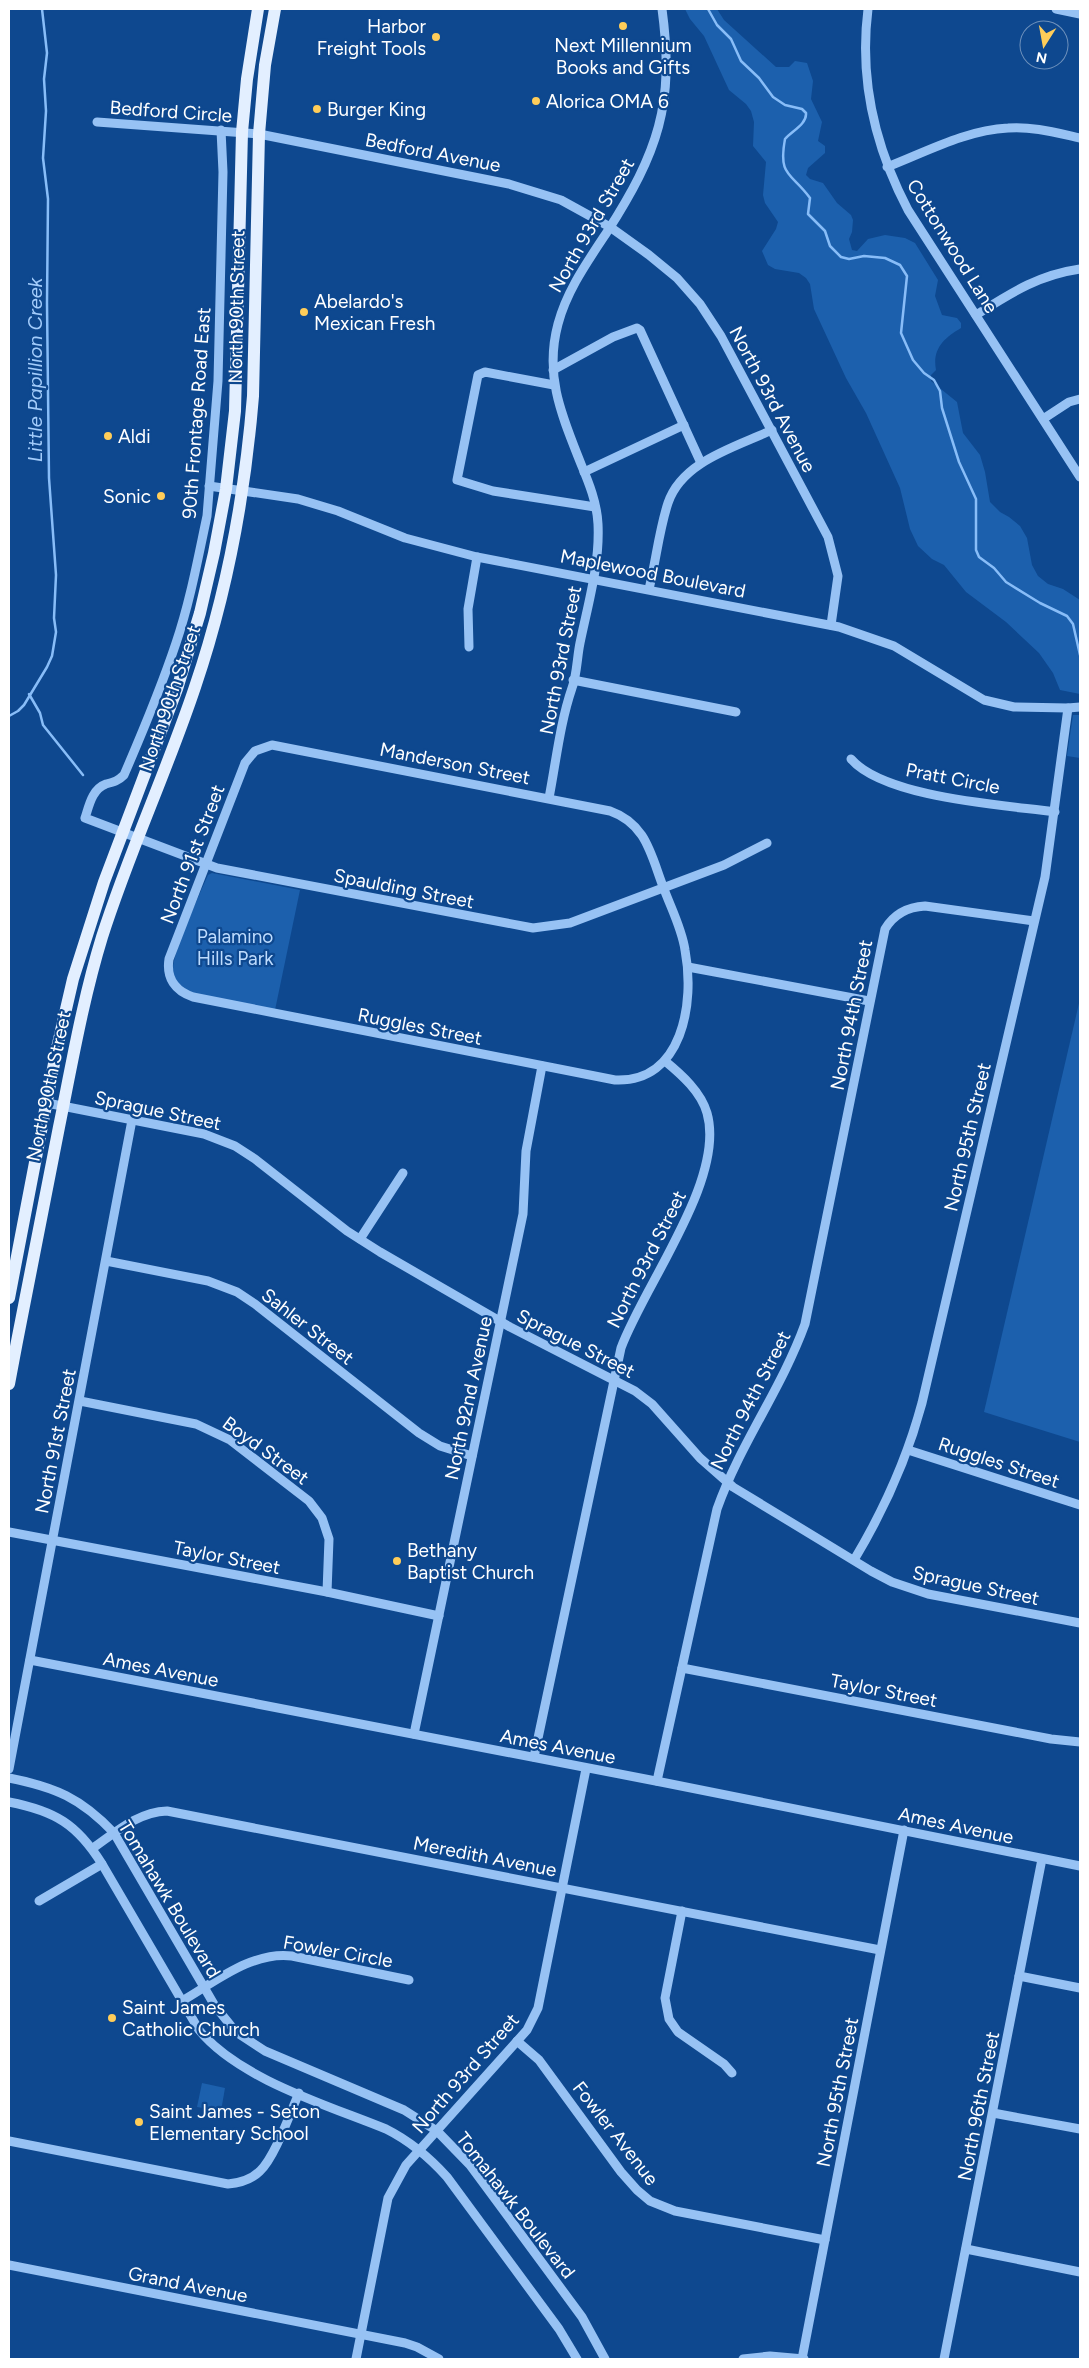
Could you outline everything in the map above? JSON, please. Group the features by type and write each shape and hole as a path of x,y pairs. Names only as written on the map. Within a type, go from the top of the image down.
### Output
{"main road":[{"name":"North 90th Street","path":"9,1298 66,1007 78,962 100,891 168,715 193,641 208,580 226,488 237,373 242,132 258,9"},
{"name":"North 90th Street","path":"9,1384 63,1107 92,971 114,901 185,716 222,596 242,491 253,396 259,134 264,76 275,9"}],"street":[{"name":"North 93rd Street","path":"549,798 593,578 598,537 595,507 584,472 561,413 554,385 553,370 557,327 565,302 642,172 659,123 664,97 667,62 666,32 662,9"},
{"name":"Cottonwood Lane","path":"868,9 865,50 869,99 887,167 908,210 1080,477"},
{"path":"1056,9 1080,14"},
{"name":"Bedford Circle","path":"96,122 242,132"},
{"path":"887,167 970,135 989,130 1027,128 1080,138"},
{"name":"90th Frontage Road East","path":"138,840 85,818 96,792 107,784 119,780 124,775 163,680 177,641 207,516 218,381 223,172 221,130"},
{"name":"Bedford Avenue","path":"242,132 529,189 567,202 610,227"},
{"name":"North 93rd Avenue","path":"610,227 662,265 700,304 721,336 822,525 833,551 838,584 831,625"},
{"path":"976,315 1031,282 1080,269"},
{"path":"553,370 614,337 637,328 648,346 701,463"},
{"path":"554,385 485,372 478,375 457,480 493,490 595,507"},
{"path":"1043,419 1080,398"},
{"path":"584,472 684,425"},
{"path":"649,589 670,498 683,477 701,463 772,430"},
{"name":"Maplewood Boulevard","path":"209,486 276,494 312,503 405,538 477,557 831,625 864,634 894,646 984,700 1014,707 1080,707"},
{"path":"469,647 468,609 477,557"},
{"path":"573,680 736,712"},
{"name":"North 95th Street","path":"854,1560 886,1502 908,1450 922,1403 1045,877 1068,708"},
{"name":"Manderson Street","path":"263,747 279,746 610,810 621,814 637,827 644,838 663,888"},
{"name":"North 91st Street","path":"171,981 168,966 169,958 205,864 245,763 255,751 263,747"},
{"name":"Pratt Circle","path":"851,759 860,769 870,775 909,788 954,798 1055,812"},
{"name":"Spaulding Street","path":"138,840 205,864 533,928 551,928 570,923 724,865 767,843"},
{"path":"663,888 683,940 688,967 688,991 681,1029 672,1051 665,1061"},
{"name":"North 94th Street","path":"657,1781 707,1546 727,1482 780,1384 805,1324 882,936 895,916 908,908 925,906 1034,921"},
{"path":"688,967 869,1001"},
{"name":"Ruggles Street","path":"171,981 181,992 193,997 542,1066 625,1080 647,1075 665,1061"},
{"name":"North 93rd Street","path":"534,1758 613,1380 629,1327 698,1192 708,1149 710,1124 705,1107 692,1086 665,1061"},
{"name":"North 92nd Avenue","path":"414,1734 523,1214 526,1151 542,1066"},
{"name":"Sprague Street","path":"47,1103 204,1134 235,1146 255,1159 360,1239 501,1322 635,1392 652,1404 700,1458 727,1482 892,1582 928,1594 1080,1622"},
{"name":"North 91st Street","path":"9,1769 132,1120"},
{"path":"360,1239 403,1173"},
{"name":"Sahler Street","path":"106,1261 208,1281 237,1292 255,1304 419,1433 440,1446 472,1456"},
{"name":"Boyd Street","path":"80,1401 196,1424 230,1440 308,1502 322,1518 329,1538 327,1592"},
{"name":"Ruggles Street","path":"908,1450 1080,1506"},
{"name":"Taylor Street","path":"9,1532 327,1592 439,1616"},
{"name":"Ames Avenue","path":"30,1660 586,1769 657,1781 1080,1866"},
{"name":"Taylor Street","path":"682,1668 1051,1739 1080,1742"},
{"name":"North 93rd Street","path":"356,2359 388,2198 401,2171 517,2041 526,2030 538,2008 586,1769"},
{"name":"Tomahawk Boulevard","path":"9,1778 50,1787 65,1793 90,1810 114,1833 204,1988 229,2024 255,2046 404,2110 437,2131 470,2165 576,2308 594,2336 605,2359"},
{"name":"Tomahawk Boulevard","path":"9,1802 35,1807 61,1818 93,1848 199,2030 227,2058 254,2073 386,2129 420,2150 448,2177 559,2329 577,2359"},
{"name":"Meredith Avenue","path":"93,1848 145,1814 167,1810 880,1950"},
{"name":"North 95th Street","path":"803,2359 904,1830"},
{"name":"North 96th Street","path":"944,2359 1042,1859"},
{"path":"39,1901 102,1864"},
{"path":"682,1911 665,1998 668,2019 678,2032 724,2064 732,2073"},
{"name":"Fowler Circle","path":"182,2001 251,1962 277,1955 292,1956 409,1980"},
{"path":"1019,1976 1080,1988"},
{"name":"Fowler Avenue","path":"517,2041 538,2060 622,2172 637,2190 650,2201 675,2211 825,2240"},
{"path":"9,2141 228,2184 236,2183 253,2177 266,2164 299,2093"},
{"path":"993,2113 1080,2129"},
{"path":"966,2250 1080,2272"},
{"name":"Grand Avenue","path":"9,2265 360,2335"},
{"path":"360,2335 417,2347 439,2359"},
{"path":"743,2359 770,2356 803,2359"}],"green space":[{"path":"685,9 717,9 724,20 776,67 789,67 795,61 807,63 813,81 811,99 822,122 818,141 825,146 825,153 808,168 806,175 810,179 823,183 837,203 851,215 853,220 852,232 849,239 852,250 857,251 868,239 885,235 905,238 915,243 938,280 935,296 942,315 957,318 961,323 961,328 949,336 938,350 935,363 936,370 931,375 931,381 957,402 963,433 980,455 990,502 1000,512 1020,526 1027,538 1032,565 1038,576 1048,584 1063,589 1080,600 1080,694 1060,690 1053,673 1039,653 1006,622 966,592 944,565 932,559 918,546 910,529 900,488 866,413 846,378 814,309 810,284 799,273 775,269 768,265 762,251 776,229 778,222 765,203 763,195 766,162 753,146 754,122 751,111 746,104 729,90 704,36 690,19"},
{"path":"1073,715 1080,715 1080,758 1067,756"},
{"name":"Palamino Hills Park","path":"212,873 300,890 275,1010 187,992 176,980 173,970 177,951 208,875"},
{"path":"1080,999 1080,1442 984,1412"},
{"path":"202,2083 225,2088 221,2111 197,2107"}],"waterway":[{"name":"Little Papillion Creek","path":"9,716 24,705 47,667 52,656 56,632 54,618 56,575 49,478 48,199 43,158 46,111 44,79 47,53 42,9"},
{"path":"708,9 717,25 731,39 741,61 759,78 773,97 785,105 802,109 806,113 802,124 785,139 783,161 788,173 810,198 808,214 825,231 830,246 841,257 849,259 864,256 885,258 900,265 907,276 901,333 913,360 924,373 934,380 940,391 942,408 959,462 976,499 976,550 979,557 994,568 1006,582 1040,603 1067,616 1073,624 1080,655"},
{"path":"29,694 40,713 43,725 83,775"}],"place":[{"name":"Next Millennium Books and Gifts","path":"623,26"},
{"name":"Harbor Freight Tools","path":"436,37"},
{"name":"Alorica OMA 6","path":"536,101"},
{"name":"Burger King","path":"317,109"},
{"name":"Abelardo's Mexican Fresh","path":"304,312"},
{"name":"Aldi","path":"108,436"},
{"name":"Sonic","path":"161,496"},
{"name":"Bethany Baptist Church","path":"397,1561"},
{"name":"Saint James Catholic Church","path":"112,2018"},
{"name":"Saint James - Seton Elementary School","path":"139,2122"}]}
